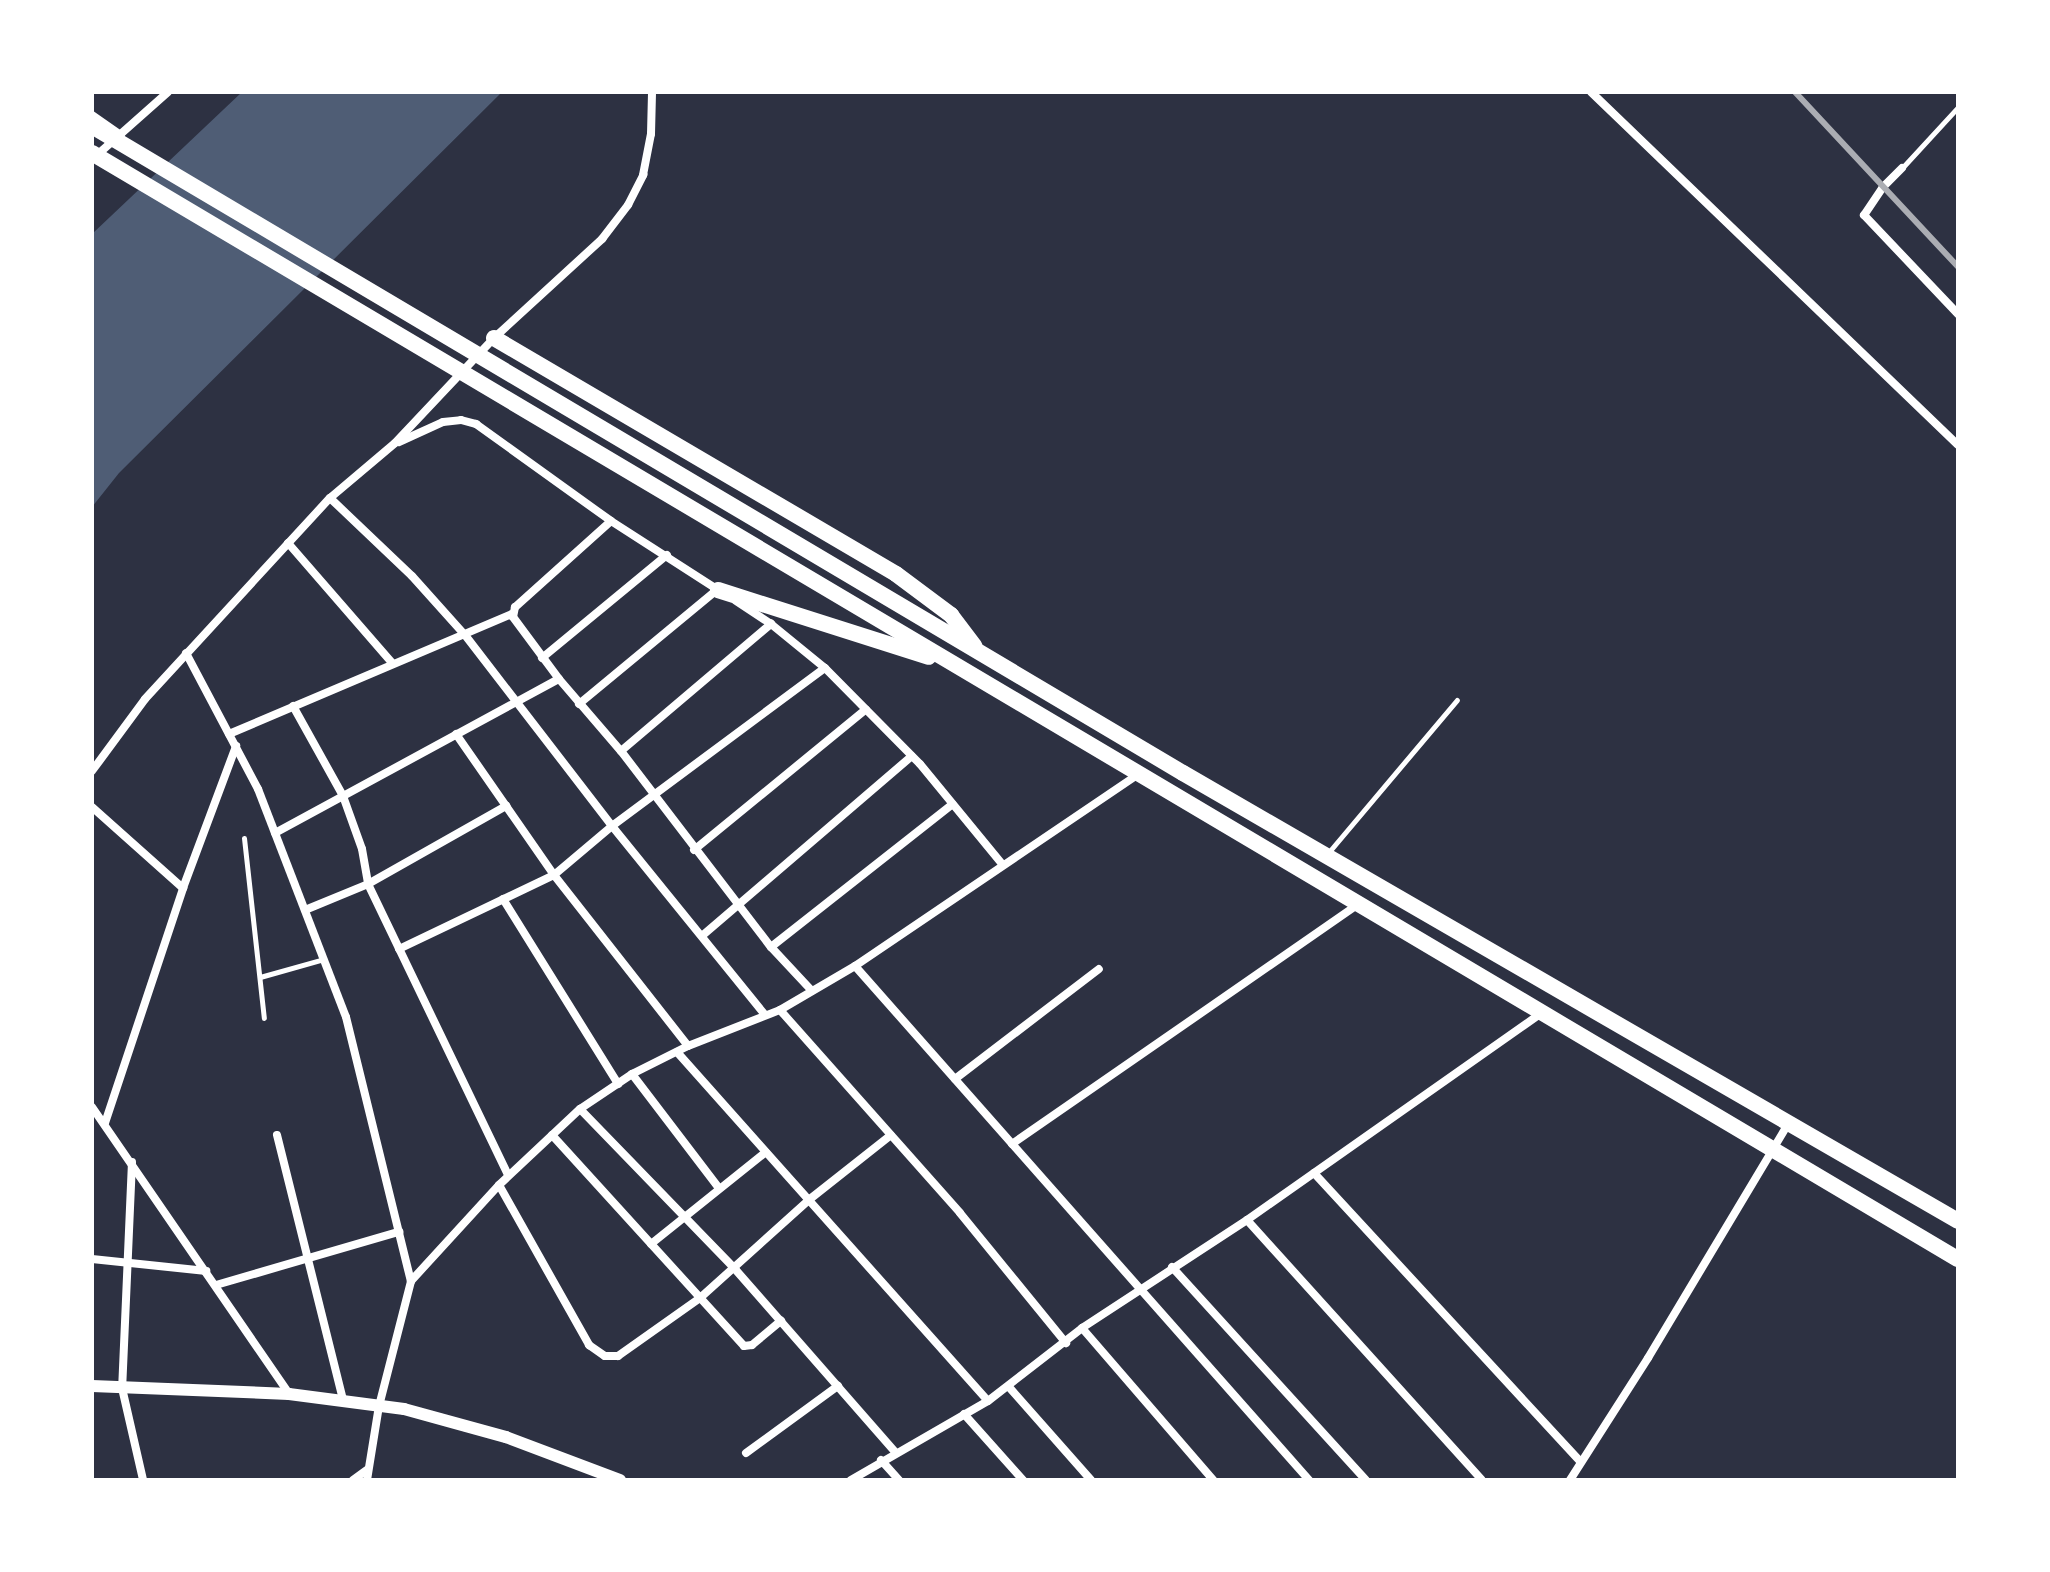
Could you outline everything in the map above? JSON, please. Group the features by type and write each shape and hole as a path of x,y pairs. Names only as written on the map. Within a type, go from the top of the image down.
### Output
{"highway":[{"path":"92,126 1326,855 1958,1221"},
{"path":"92,153 1958,1259"},
{"path":"494,338 896,574 951,615 977,650"},
{"path":"718,590 958,667"}],"street":[{"path":"92,160 168,92"},
{"path":"92,771 145,699 330,498 395,443 494,338 602,239 628,205 643,175 651,134 652,92"},
{"path":"1591,92 1958,445"},
{"path":"92,115 122,135"},
{"path":"1902,168 1883,187 1864,215 1958,314"},
{"path":"395,443 443,422 461,420 476,424 611,521 771,624 825,668 912,756 1002,864"},
{"path":"330,498 412,576 465,635 612,826 765,1015"},
{"path":"229,734 512,614 515,607 611,521"},
{"path":"288,543 393,664"},
{"path":"542,658 667,555"},
{"path":"579,704 718,590"},
{"path":"512,614 542,658 621,751 652,796 771,947 812,991"},
{"path":"621,751 771,624"},
{"path":"186,653 236,746 275,833 346,1017 411,1281 379,1406 367,1475 353,1480"},
{"path":"399,949 554,875 612,826 825,668"},
{"path":"275,833 559,679"},
{"path":"293,706 343,796 362,849 368,884 508,1175"},
{"path":"694,850 866,709"},
{"path":"456,734 554,875 688,1046"},
{"path":"105,1123 183,888 236,746"},
{"path":"703,935 912,756"},
{"path":"411,1281 508,1175 580,1109 632,1074 688,1046 780,1010 855,966 1140,773"},
{"path":"771,947 953,804"},
{"path":"305,910 368,884 506,806"},
{"path":"92,807 183,888"},
{"path":"503,899 618,1084"},
{"path":"1012,1144 1358,904"},
{"path":"855,966 1309,1480"},
{"path":"955,1079 1099,969"},
{"path":"780,1010 891,1135 1066,1343"},
{"path":"851,1480 1009,1387 1082,1328 1247,1220 1541,1013"},
{"path":"677,1052 988,1401"},
{"path":"632,1074 719,1188"},
{"path":"92,1107 289,1394"},
{"path":"580,1109 735,1269 895,1452"},
{"path":"1570,1480 1789,1121"},
{"path":"277,1135 343,1400"},
{"path":"552,1135 746,1347 781,1321"},
{"path":"499,1185 594,1351 618,1356 700,1298 810,1199 891,1135"},
{"path":"651,1244 766,1152"},
{"path":"132,1162 122,1388 143,1480"},
{"path":"1314,1173 1581,1462"},
{"path":"1247,1220 1482,1480"},
{"path":"216,1285 399,1232"},
{"path":"92,1259 206,1271"},
{"path":"1172,1267 1366,1480"},
{"path":"1082,1328 1213,1480"},
{"path":"92,1386 289,1394 379,1406 506,1437 620,1480"},
{"path":"746,1453 838,1386"},
{"path":"1009,1387 1091,1480"},
{"path":"964,1414 1023,1480"},
{"path":"881,1460 899,1480"}],"lane":[{"path":"1902,168 1958,107"},
{"path":"1326,855 1457,700"},
{"path":"244,838 264,1018"},
{"path":"260,977 325,959"}],"water":[{"path":"242,92 502,92 119,473 92,507 92,234"}],"railway":[{"path":"1795,92 1958,267"}]}
